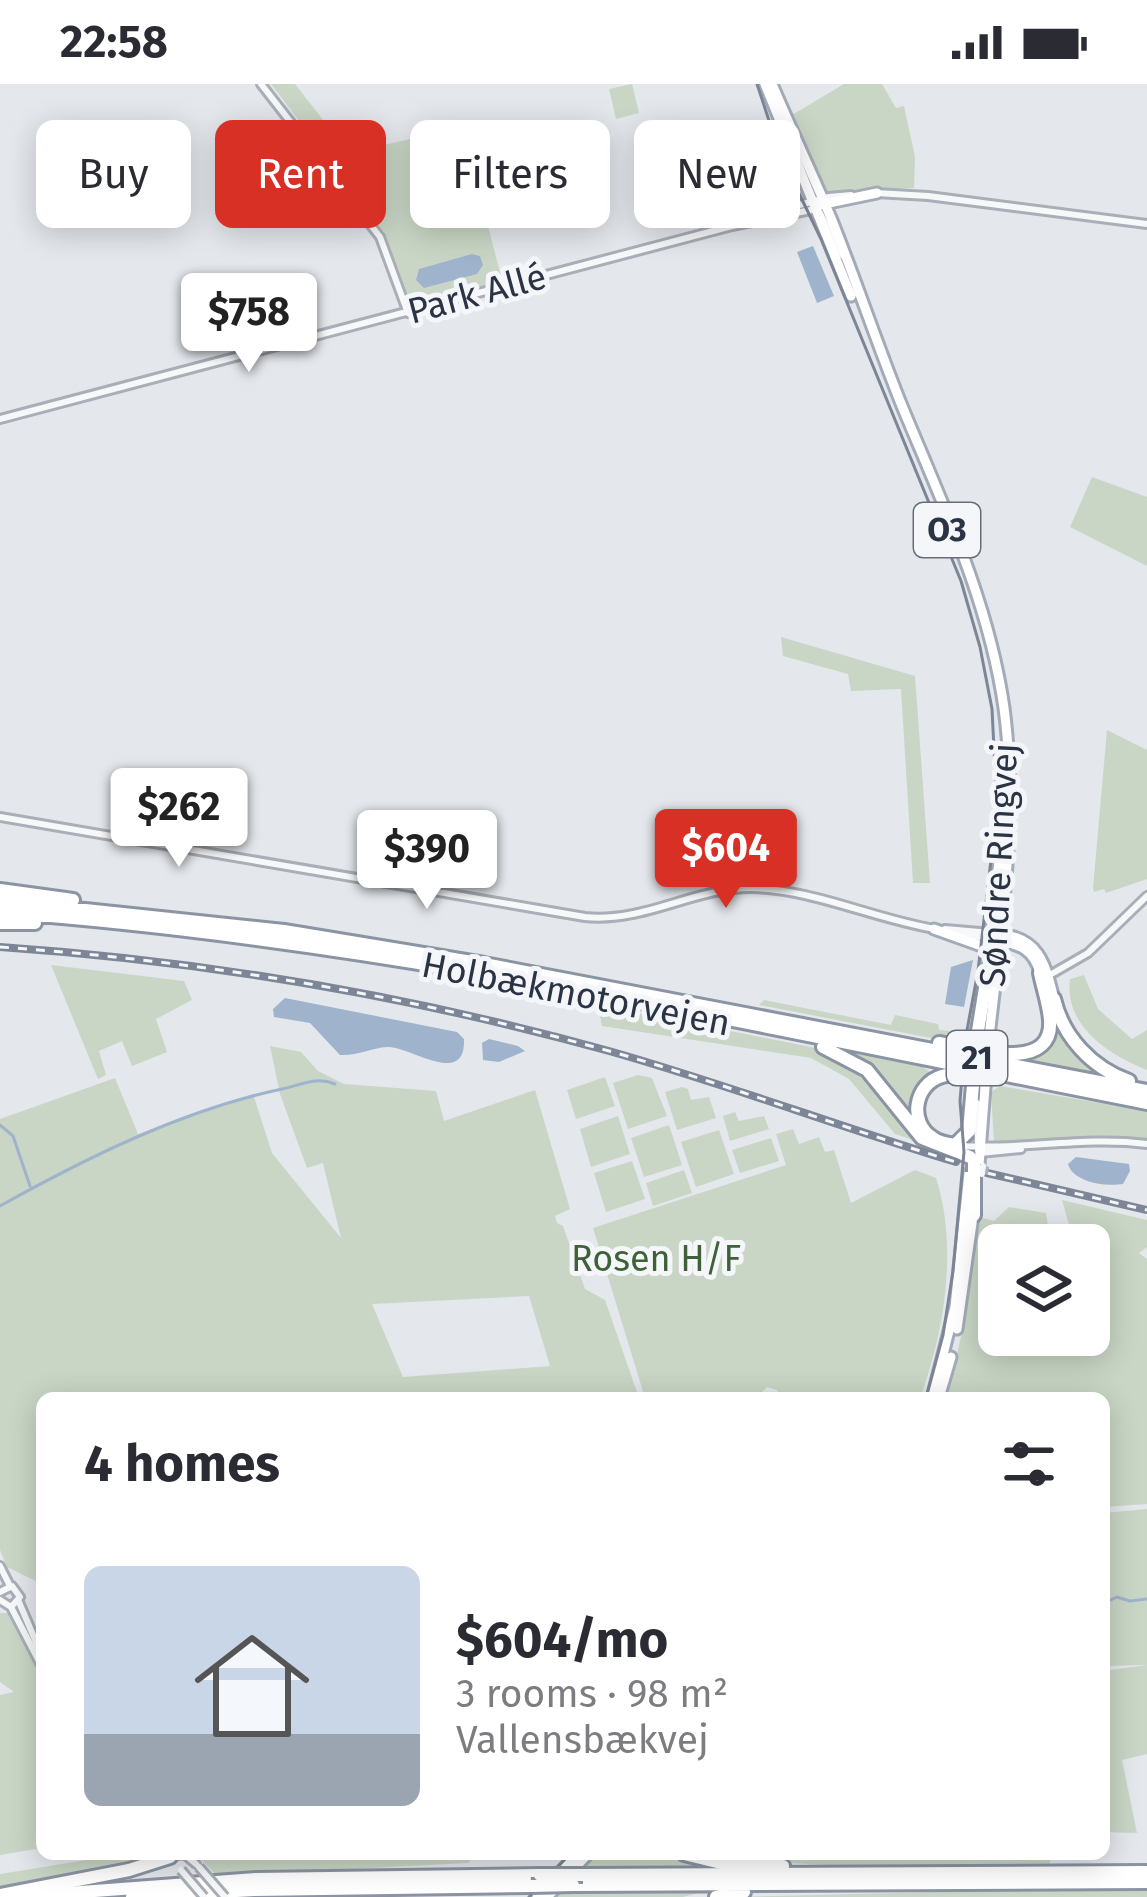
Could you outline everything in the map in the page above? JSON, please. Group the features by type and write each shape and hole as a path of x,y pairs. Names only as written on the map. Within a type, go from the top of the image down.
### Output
{"highway":[{"path":"0,890 175,917"},
{"name":"Holbækmotorvejen","path":"0,901 175,917 484,964 1147,1089"},
{"name":"Holbækmotorvejen","path":"0,913 212,933 476,974 1147,1103"},
{"path":"0,922 212,933"},
{"path":"807,1026 1026,1054 1040,1047 1050,1027 1045,973"},
{"path":"974,1215 969,1131 990,988"},
{"path":"1054,998 1068,1033 1092,1060 1147,1089"},
{"path":"759,1028 845,1055 867,1070 917,1134 935,1147 974,1158"},
{"path":"974,1158 929,1136 918,1118 921,1093 940,1076 1073,1089"},
{"path":"0,1894 130,1870 155,1860"},
{"path":"709,1860 940,1872"},
{"path":"132,1897 346,1887 536,1886 578,1880 1147,1871"},
{"path":"14,1897 256,1879 536,1886"},
{"path":"578,1880 1147,1882"},
{"path":"716,1897 736,1892 958,1884"}],"main road":[{"name":"Søndre Ringvej","path":"768,84 959,543 991,639 1009,764 990,988"},
{"name":"Søndre Ringvej","path":"768,84 978,614 995,687 1002,748 994,938"},
{"path":"818,204 877,194"},
{"path":"934,929 984,944 994,938 1025,948 1045,973 1054,998"},
{"path":"937,1392 955,1307 978,1087"},
{"path":"938,1392 962,1308 974,1215"},
{"path":"536,1886 569,1860"},
{"path":"547,1897 582,1860"}],"street":[{"path":"261,84 380,237 408,313"},
{"path":"877,194 1147,224"},
{"name":"Park Allé","path":"800,209 818,204"},
{"name":"Park Allé","path":"800,209 818,204"},
{"name":"Park Allé","path":"0,418 726,228"},
{"path":"0,820 596,918 630,917 718,891 750,888 994,938"},
{"path":"1045,973 1088,953 1147,896"},
{"path":"974,1158 1089,1140 1147,1144"},
{"path":"0,1566 2,1593 15,1604 36,1644"},
{"path":"2,1593 18,1590 15,1604 36,1653"},
{"path":"170,1860 204,1897"},
{"path":"191,1860 198,1866"},
{"path":"193,1860 225,1897"}],"green space":[{"path":"271,84 295,84 323,120 298,120"},
{"path":"632,84 639,113 616,119 609,89"},
{"path":"844,84 882,84 896,108 904,106 915,157 914,188 827,192 800,134 800,120 792,115"},
{"path":"410,139 410,228 489,228 502,280 418,303 409,298 384,232 386,144"},
{"path":"1092,477 1147,497 1147,566 1070,527"},
{"path":"781,637 915,676 930,883 913,883 901,689 851,691 848,674 783,656"},
{"path":"1107,730 1147,750 1147,879 1106,893 1093,888"},
{"path":"51,965 184,981 192,1000 156,1019 167,1052 132,1066 122,1041 99,1051 106,1075 98,1079"},
{"path":"1084,975 1098,1009 1132,1039 1147,1030 1147,1070 1104,1047 1082,1024 1070,996 1070,979"},
{"path":"764,1000 891,1025 895,1015 938,1024 939,1030 951,1031 952,1042 759,1005"},
{"path":"598,1005 816,1048 859,1075 914,1140 895,1134 849,1079 811,1058 602,1026"},
{"path":"1054,1026 1114,1080 1027,1062 1039,1053"},
{"path":"270,1046 301,1052 318,1071 344,1084 436,1091 444,1121 535,1090 570,1209 555,1216 557,1223 563,1226 585,1289 605,1300 637,1392 36,1392 36,1581 7,1567 0,1550 0,1119 115,1078 138,1134 253,1094 272,1153 341,1238 323,1163 307,1168 280,1094","holes":["529,1296 550,1366 403,1377 372,1304"]},
{"path":"849,1052 923,1067 931,1073 916,1096 914,1123 877,1075"},
{"path":"638,1075 652,1078 667,1116 628,1129 613,1083"},
{"path":"605,1077 615,1106 576,1119 567,1090"},
{"path":"1000,1086 1147,1111 1147,1142 1101,1137 994,1143 991,1092"},
{"path":"688,1089 691,1100 709,1097 716,1118 677,1130 665,1092"},
{"path":"735,1112 739,1121 764,1116 769,1129 730,1141 723,1116"},
{"path":"618,1116 630,1154 591,1167 580,1129"},
{"path":"669,1125 682,1165 644,1177 631,1138"},
{"name":"Rosen H/F","path":"793,1129 799,1144 819,1137 825,1152 834,1150 851,1203 915,1170 936,1178 946,1232 946,1288 922,1392 778,1392 767,1387 762,1392 643,1392 593,1228 786,1165 776,1134"},
{"path":"719,1130 734,1174 696,1187 681,1142"},
{"path":"771,1138 779,1161 740,1173 732,1150"},
{"path":"632,1161 645,1199 606,1212 594,1173"},
{"path":"684,1170 692,1193 653,1206 646,1183"},
{"path":"1062,1200 1147,1220 1147,1247 1139,1253 1147,1259 1147,1504 1110,1507 1110,1392 947,1392 964,1325 978,1224 978,1356 1110,1356 1110,1224 1069,1224"},
{"path":"1009,1207 1046,1213 1048,1224 978,1224 979,1217 994,1221"},
{"path":"1147,1509 1147,1665 1110,1666 1110,1512"},
{"path":"0,1613 9,1613 36,1663 36,1849 0,1855 0,1695 14,1692 0,1682"},
{"path":"1147,1665 1147,1754 1122,1760 1137,1833 1110,1832 1110,1670"},
{"path":"87,1860 150,1860 0,1889 0,1874"},
{"path":"202,1860 470,1860 468,1863 217,1876"},
{"path":"590,1860 695,1860 726,1867 582,1869"},
{"path":"760,1860 1050,1860 1050,1867"},
{"path":"1147,1887 1147,1897 730,1897"},
{"path":"561,1892 702,1892 683,1897 555,1897"}],"water":[{"path":"813,246 834,296 817,303 797,252"},
{"path":"472,254 480,256 483,265 477,274 424,288 416,280 419,269"},
{"path":"973,960 964,1007 945,1004 951,967"},
{"path":"285,998 457,1032 464,1039 462,1054 446,1063 387,1047 340,1055 310,1023 274,1017 273,1009"},
{"path":"489,1039 525,1051 499,1062 483,1060 482,1043"},
{"path":"1076,1157 1129,1164 1130,1171 1123,1184 1091,1182 1071,1170 1068,1164"}],"waterway":[{"path":"0,1206 172,1122 308,1082 335,1084"},
{"path":"0,1125 13,1136 30,1186"},
{"path":"1110,1600 1147,1599"}],"tram line":[{"path":"757,84 780,154 821,239 961,581 992,709 997,809 965,1041 960,1101 964,1152 953,1271 928,1392"},
{"path":"529,1897 564,1860"}],"railway":[{"path":"0,947 231,972 459,1014 653,1064 956,1162"},
{"path":"987,1173 1147,1210"}]}
